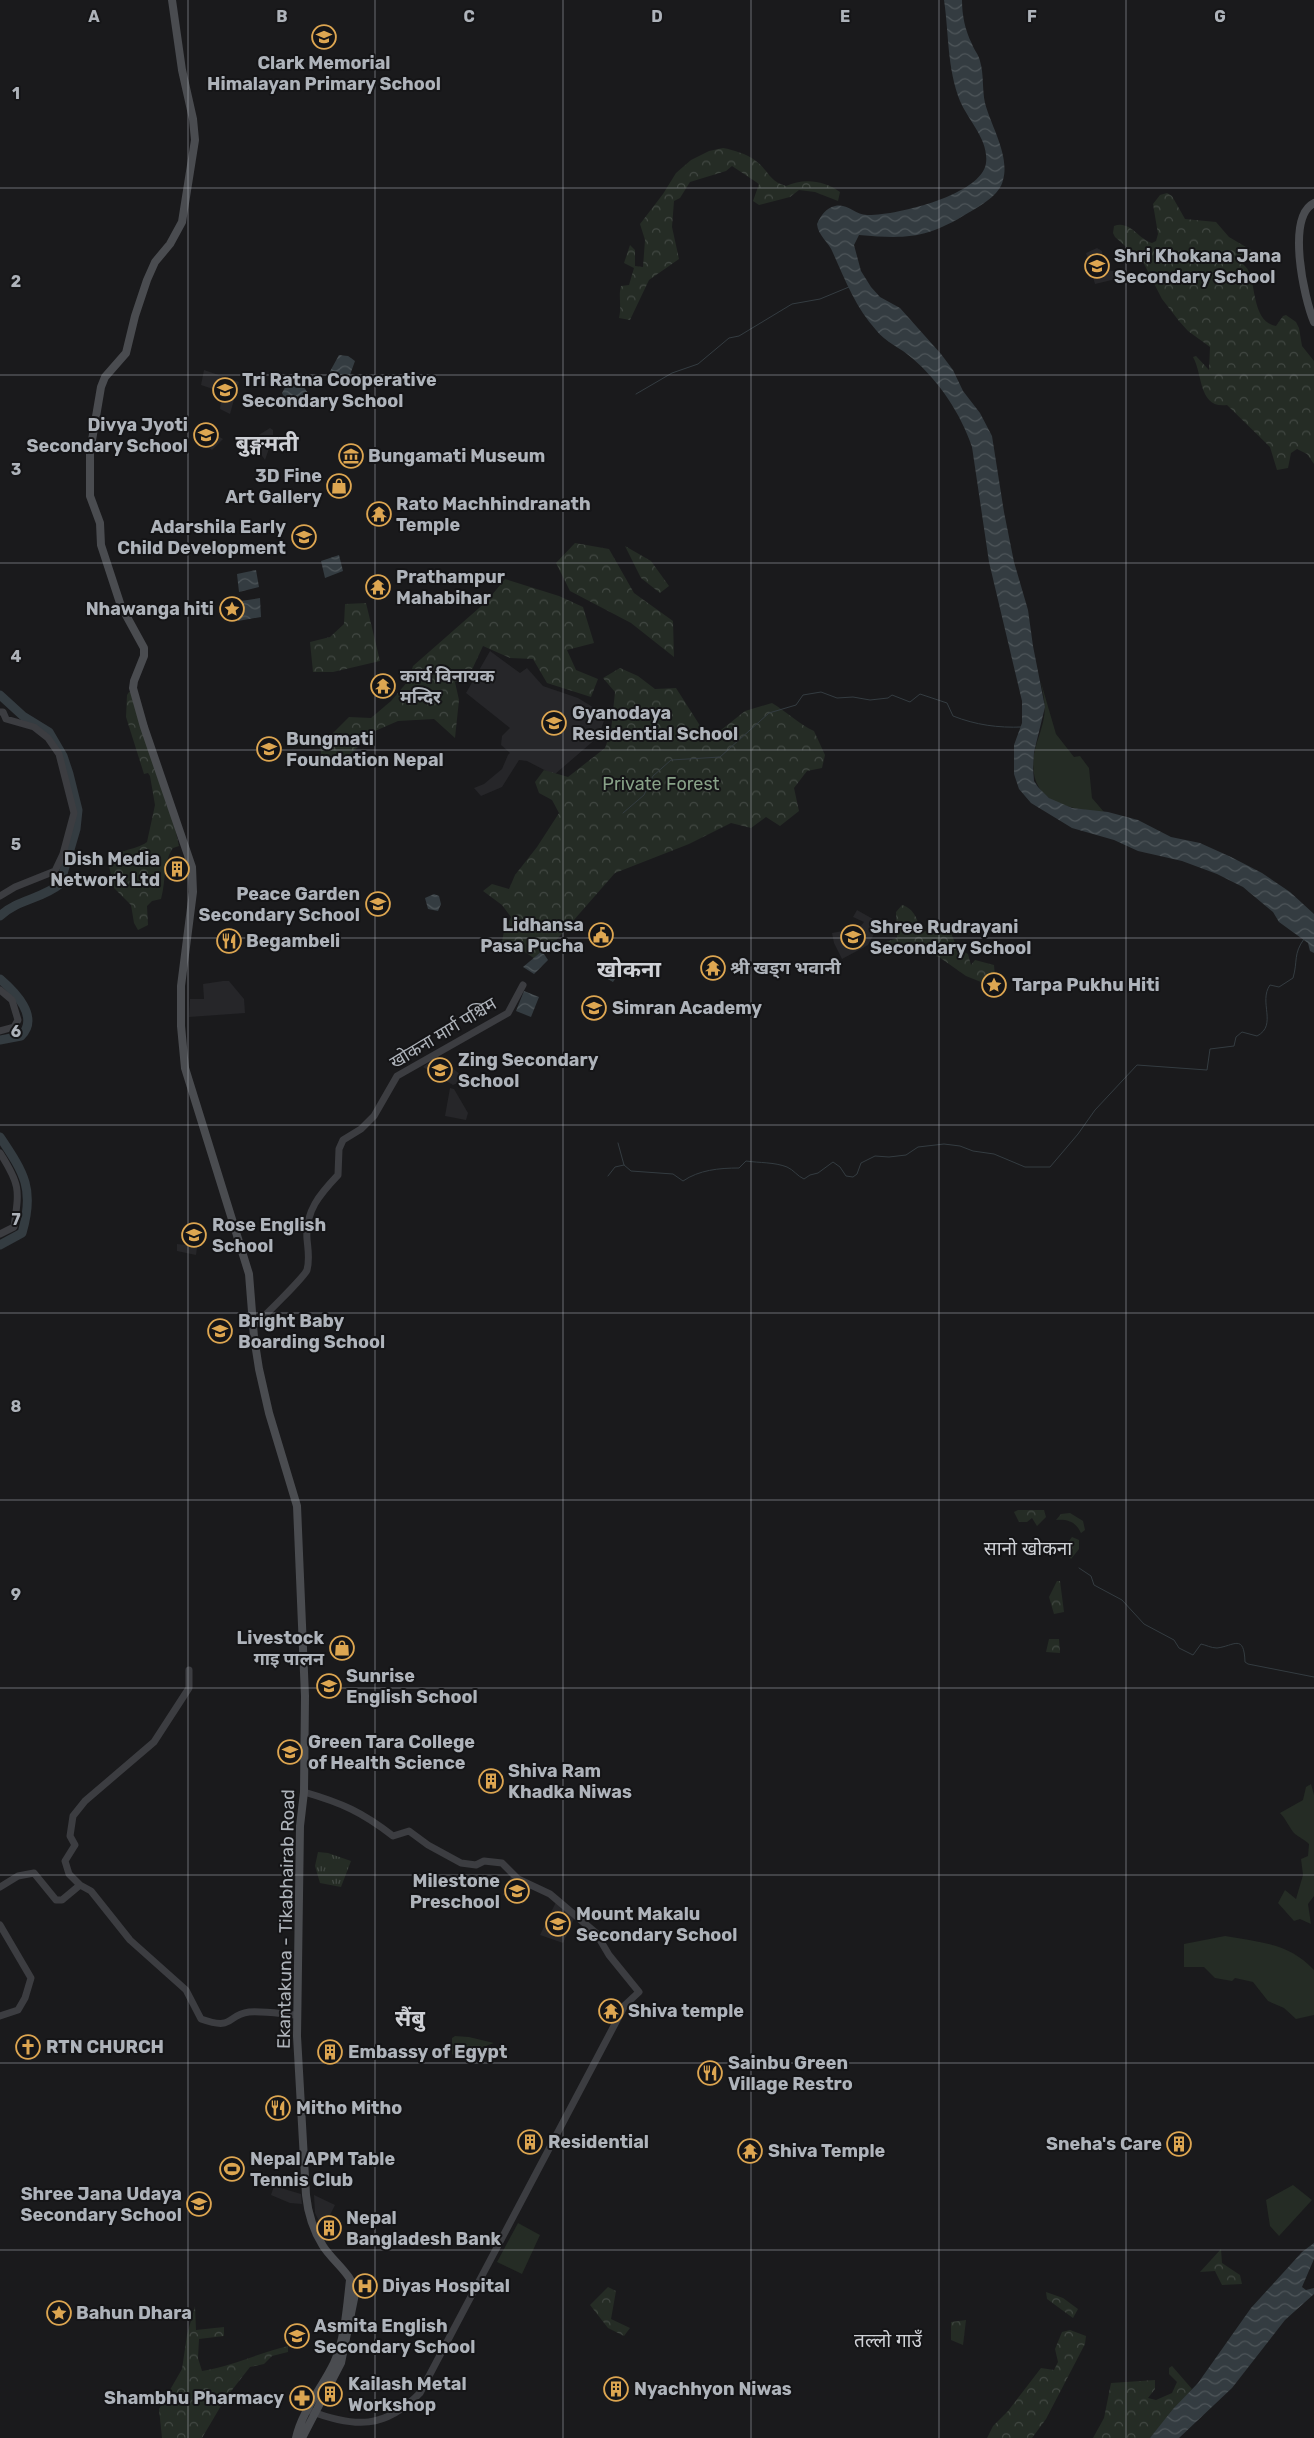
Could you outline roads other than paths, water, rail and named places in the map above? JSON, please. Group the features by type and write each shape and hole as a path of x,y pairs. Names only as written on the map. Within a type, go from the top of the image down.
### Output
{"main road":[{"name":"Ekantakuna - Tikabhairab Road","path":"172,0 182,70 194,119 195,140 183,200 182,222 170,244 155,262 135,316 126,353 105,377 101,387 90,452 90,496 100,523 101,546 121,606 144,648 144,656 137,673 134,688 138,708 192,867 193,892 181,986 181,1026 186,1068 247,1268 259,1369 269,1413 294,1495 299,1528 298,1572 305,1696 304,1792 300,1826 297,2015 298,2083 308,2214 323,2246 350,2280 355,2294 342,2363 296,2438"},
{"path":"1314,203 1304,211 1299,232 1303,281 1314,322"},
{"name":"Ekantakuna - Tikabhairab Road","path":"302,2438 311,2412"}],"street":[{"path":"0,712 3,712 6,719 34,727 52,743 59,754 74,813 63,854 55,871 15,887 0,896"},
{"name":"खोकना मार्ग पश्चिम","path":"254,1325 264,1318 285,1293 301,1280 306,1272 309,1255 306,1226 309,1215 318,1196 338,1175 339,1149 343,1140 361,1129 374,1116 397,1076 508,1013 523,985"},
{"path":"0,990 12,1000 18,1020 14,1027 0,1032"},
{"path":"0,1153 14,1177 19,1194 14,1228 0,1234"},
{"path":"189,1670 189,1688 154,1742 85,1801 73,1816 70,1834 74,1845 66,1859 65,1865 69,1874 80,1885 92,1891 130,1940 183,1988 196,2007 201,2019 216,2024 224,2024 246,2012 297,2015"},
{"path":"304,1792 328,1798 370,1817 393,1836 409,1831 428,1845 461,1863 476,1865 484,1861 502,1863 518,1879 550,1894 596,1933 608,1955 639,1992 625,2005 420,2393 400,2410 389,2417 376,2421 346,2423 311,2412"},
{"path":"0,1886 18,1876 32,1872 56,1900 62,1900 80,1885"},
{"path":"0,1925 31,1978 25,1998 18,2010 0,2016"}],"water":[{"path":"944,0 962,0 966,28 979,57 983,76 985,103 1002,151 1004,161 1003,180 994,195 984,203 940,228 903,237 859,235 854,245 861,271 871,287 880,297 900,308 941,354 953,370 963,391 980,413 992,436 1004,512 1014,562 1028,610 1045,707 1034,752 1034,781 1049,798 1072,808 1108,812 1138,820 1171,837 1200,843 1262,873 1290,892 1314,914 1314,953 1310,951 1308,943 1279,922 1273,912 1243,887 1217,874 1182,861 1138,851 1114,840 1072,828 1031,803 1019,789 1014,774 1014,745 1022,723 1022,701 989,562 972,447 962,422 940,388 922,367 888,341 869,321 851,293 831,249 819,232 817,224 824,212 835,206 844,206 867,215 896,212 935,201 954,194 970,185 981,174 986,163 986,155 981,138 960,101 956,89 951,64"},
{"path":"339,355 348,356 355,361 347,383 328,375"},
{"path":"288,382 303,386 308,396 286,401 282,393"},
{"path":"339,555 343,571 325,578 321,561"},
{"path":"256,570 259,587 239,592 237,574"},
{"path":"260,598 261,617 238,621 241,601"},
{"path":"434,894 439,896 441,904 438,911 428,909 425,898"},
{"path":"542,951 548,960 534,974 523,967"},
{"path":"608,964 620,972 613,982 601,975"},
{"path":"524,991 539,997 531,1017 516,1011"},
{"path":"1314,2243 1314,2259 1302,2287 1306,2290 1314,2288 1314,2294 1285,2320 1232,2388 1179,2438 1150,2438 1173,2409 1198,2383 1251,2308 1302,2252"}],"waterway":[{"path":"636,394 672,373 698,364 729,338 739,336 792,304 820,299 849,287"},
{"path":"623,813 644,795 653,776 671,760 720,757 769,713 796,705 803,695 821,692 837,698 853,697 870,700 888,698 892,695 910,702 920,694 947,703 953,716 970,722 1004,727 1022,727"},
{"path":"0,695 23,716 49,732 63,756 78,810 76,829 60,884 46,893 14,906 0,916"},
{"path":"618,1143 624,1165 631,1171 673,1174 683,1181 696,1174 710,1170 739,1168 746,1161 782,1165 804,1179 818,1173 833,1162 840,1167 846,1176 853,1177 857,1174 861,1163 875,1156 906,1155 918,1147 944,1144 994,1154 1025,1167 1050,1167 1078,1134 1095,1110 1137,1065 1207,1070 1210,1049 1234,1046 1236,1037 1242,1032 1257,1036 1263,1031 1267,1020 1266,999 1270,985 1279,987 1293,978 1297,953 1304,939"},
{"path":"0,979 23,1005 28,1021 26,1029 21,1036 0,1040"},
{"path":"0,1137 21,1172 27,1193 26,1218 22,1233 0,1245"},
{"path":"608,1176 615,1167 624,1165"},
{"path":"1079,1568 1091,1576 1094,1585 1122,1600 1144,1624 1174,1640 1179,1648 1193,1655 1201,1644 1217,1648 1237,1643 1243,1647 1245,1662 1248,1664 1314,1677"}],"place":[{"name":"Clark Memorial Himalayan Primary School","path":"324,37"},
{"name":"Shri Khokana Jana Secondary School","path":"1097,266"},
{"name":"Tri Ratna Cooperative Secondary School","path":"225,390"},
{"name":"Divya Jyoti Secondary School","path":"206,435"},
{"name":"Bungamati Museum","path":"351,456"},
{"name":"3D Fine Art Gallery","path":"339,486"},
{"name":"Rato Machhindranath Temple","path":"379,514"},
{"name":"Adarshila Early Child Development","path":"304,537"},
{"name":"Prathampur Mahabihar","path":"378,587"},
{"name":"Nhawanga hiti","path":"232,609"},
{"name":"कार्य विनायक मन्दिर","path":"383,686"},
{"name":"Gyanodaya Residential School","path":"554,723"},
{"name":"Bungmati Foundation Nepal","path":"269,749"},
{"name":"Dish Media Network Ltd","path":"177,869"},
{"name":"Peace Garden Secondary School","path":"378,904"},
{"name":"Lidhansa Pasa Pucha","path":"601,935"},
{"name":"Shree Rudrayani Secondary School","path":"853,937"},
{"name":"Begambeli","path":"229,941"},
{"name":"श्री खड्ग भवानी","path":"713,968"},
{"name":"Tarpa Pukhu Hiti","path":"994,985"},
{"name":"Simran Academy","path":"594,1008"},
{"name":"Zing Secondary School","path":"440,1070"},
{"name":"Rose English School","path":"194,1235"},
{"name":"Bright Baby Boarding School","path":"220,1331"},
{"name":"Livestock गाइ पालन","path":"342,1648"},
{"name":"Sunrise English School","path":"329,1686"},
{"name":"Green Tara College of Health Science","path":"290,1752"},
{"name":"Shiva Ram Khadka Niwas","path":"491,1781"},
{"name":"Milestone Preschool","path":"517,1891"},
{"name":"Mount Makalu Secondary School","path":"558,1924"},
{"name":"Shiva temple","path":"611,2011"},
{"name":"RTN CHURCH","path":"28,2047"},
{"name":"Embassy of Egypt","path":"330,2052"},
{"name":"Sainbu Green Village Restro","path":"710,2073"},
{"name":"Mitho Mitho","path":"278,2108"},
{"name":"Residential","path":"530,2142"},
{"name":"Sneha's Care","path":"1179,2144"},
{"name":"Shiva Temple","path":"750,2151"},
{"name":"Nepal APM Table Tennis Club","path":"232,2169"},
{"name":"Shree Jana Udaya Secondary School","path":"199,2204"},
{"name":"Nepal Bangladesh Bank","path":"329,2228"},
{"name":"Diyas Hospital","path":"365,2286"},
{"name":"Bahun Dhara","path":"59,2313"},
{"name":"Asmita English Secondary School","path":"297,2336"},
{"name":"Nyachhyon Niwas","path":"616,2389"},
{"name":"Kailash Metal Workshop","path":"330,2394"},
{"name":"Shambhu Pharmacy","path":"302,2398"}],"district":[{"name":"बुङ्गमती","path":"267,443"},
{"name":"खोकना","path":"629,969"},
{"name":"सानो खोकना","path":"1028,1548"},
{"name":"सैंबु","path":"410,2018"},
{"name":"तल्लो गाउँ","path":"888,2340"}],"park label":[{"name":"Private Forest","path":"661,784"}]}
